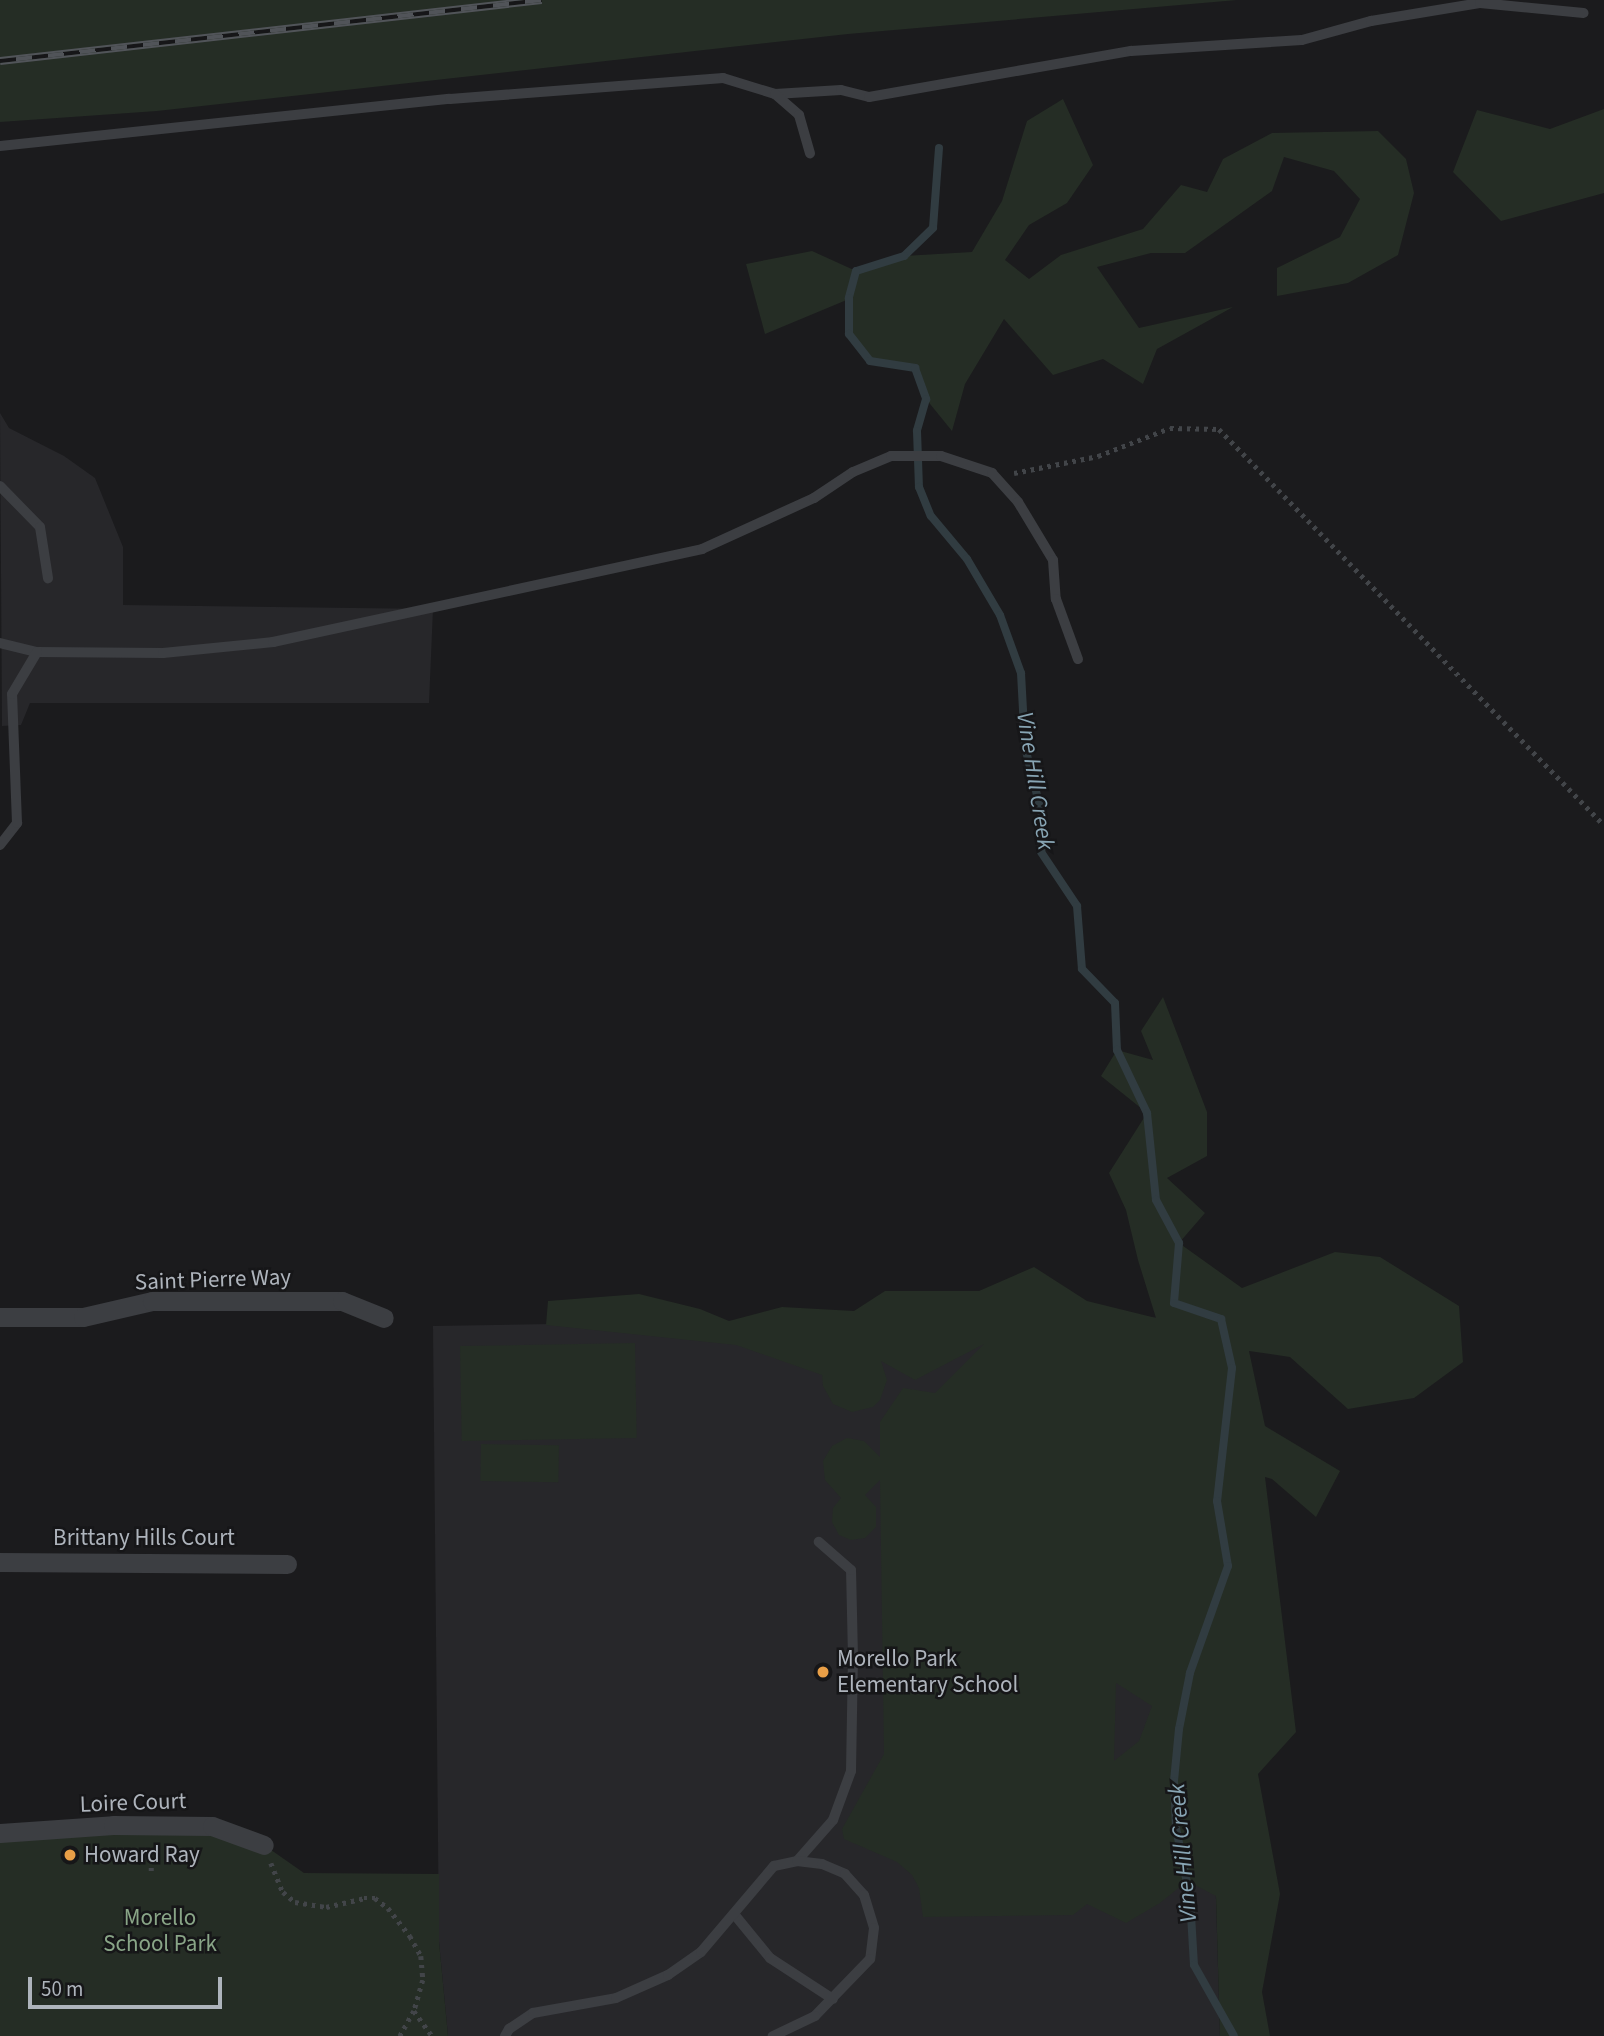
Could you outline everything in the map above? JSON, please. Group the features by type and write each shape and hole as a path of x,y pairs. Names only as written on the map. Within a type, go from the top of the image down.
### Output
{"street":[{"name":"Saint Pierre Way","path":"0,1317 83,1317 152,1301 342,1301 384,1318"},
{"name":"Brittany Hills Court","path":"0,1562 287,1564"},
{"name":"Loire Court","path":"0,1833 113,1825 212,1826 264,1845"}],"lane":[{"path":"0,146 450,99 723,78 775,94 841,90 869,97 1131,51 1302,40 1371,21 1480,3 1584,13"},
{"path":"775,94 799,116 810,153"},
{"path":"0,643 37,652 163,653 273,642 702,549 814,498 853,472 891,456 941,456 996,477 1018,502 1053,560 1056,599 1078,660"},
{"path":"0,486 40,527 48,578"},
{"path":"0,845 17,823 12,694 37,652"},
{"path":"797,1861 833,1820 851,1771 851,1570 819,1542"},
{"path":"505,2036 509,2029 533,2013 616,1998 668,1975 701,1951 774,1866 797,1861 822,1864 845,1874 864,1895 874,1928 870,1959 815,2016 773,2036"},
{"path":"734,1914 769,1958 833,1999"}],"path":[{"path":"996,477 1098,456 1170,428 1219,429 1604,825"},
{"path":"264,1845 283,1892 295,1902 326,1907 375,1898 388,1908 421,1956 423,1980 414,2011 400,2036"},
{"path":"414,2011 432,2036"}],"shaded area":[{"path":"0,413 9,428 64,456 95,478 123,547 123,605 433,609 429,703 30,703 21,725 2,726"},
{"name":"Morello Park Elementary School","path":"1013,1316 1199,1318 1220,2036 448,2036 439,1942 433,1326"}],"green space":[{"path":"0,0 1237,0 848,34 157,111 0,122"},
{"path":"1063,99 1093,165 1067,203 1029,225 1005,260 1029,279 1061,255 1143,229 1181,185 1207,192 1223,159 1272,133 1378,131 1406,159 1414,193 1398,255 1348,283 1277,296 1277,268 1340,237 1360,199 1334,171 1284,157 1272,191 1185,253 1151,253 1097,267 1139,328 1233,307 1157,349 1143,384 1103,359 1053,375 1004,319 965,384 952,431 926,399 915,368 870,361 849,334 849,299 765,334 746,264 812,251 856,271 904,256 972,252 1002,201 1027,121"},
{"path":"1604,109 1604,193 1501,221 1453,172 1477,110 1550,129"},
{"path":"1163,997 1207,1112 1207,1156 1167,1178 1205,1213 1179,1243 1242,1288 1335,1252 1380,1257 1459,1306 1463,1362 1414,1398 1348,1409 1290,1357 1249,1351 1265,1426 1340,1471 1316,1517 1272,1479 1265,1477 1296,1732 1258,1774 1280,1894 1262,1992 1270,2036 1220,2036 1216,1896 1187,1881 1160,1903 1126,1923 1087,1904 1073,1915 923,1917 919,1888 912,1875 897,1862 844,1839 842,1829 884,1754 880,1480 865,1495 876,1507 876,1527 865,1538 851,1540 839,1535 832,1522 833,1508 841,1498 825,1480 823,1461 832,1446 847,1438 864,1441 880,1457 880,1422 903,1388 935,1393 984,1344 915,1380 881,1361 887,1380 880,1400 873,1407 852,1412 833,1404 823,1386 822,1375 736,1345 546,1325 548,1301 639,1294 700,1309 729,1321 782,1307 854,1311 885,1291 979,1291 1034,1267 1087,1301 1156,1318 1126,1210 1109,1173 1147,1113 1101,1076 1117,1050 1153,1060 1141,1031","holes":["1116,1683 1152,1706 1139,1741 1114,1761"]},
{"path":"635,1343 637,1438 462,1441 460,1346"},
{"path":"481,1444 559,1445 558,1482 480,1481"},
{"name":"Morello School Park","path":"212,1826 264,1845 304,1873 439,1874 439,1942 448,2036 0,2036 0,1833"}],"waterway":[{"name":"Vine Hill Creek","path":"939,148 933,228 904,256 856,271 849,298 849,334 870,361 915,368 926,399 917,431 919,487 931,516 967,559 1000,615 1021,673 1025,747 1043,819 1041,852 1077,906 1082,969 1115,1003 1117,1050 1147,1113 1156,1200 1179,1243 1174,1303 1221,1319 1232,1368 1217,1501 1228,1566 1190,1673 1179,1729 1174,1781 1176,1828 1190,1898 1194,1965 1234,2036"}],"railway":[{"path":"0,61 542,0"}],"place":[{"name":"Morello Park Elementary School","path":"823,1672"},
{"name":"Howard Ray","path":"70,1855"}]}
